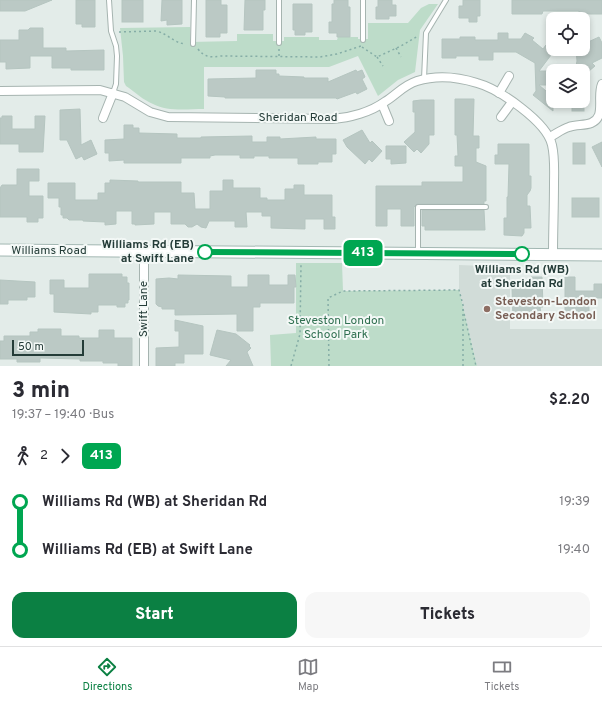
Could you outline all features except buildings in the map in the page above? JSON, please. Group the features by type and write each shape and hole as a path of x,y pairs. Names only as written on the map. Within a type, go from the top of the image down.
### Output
{"street":[{"path":"498,93 509,76"},
{"name":"Sheridan Road","path":"0,91 90,90 112,93 129,99 156,115 173,118 338,118 356,115 382,104 404,87 424,79 449,78 468,80 482,84 512,102 534,118 550,138 554,162 553,254"},
{"path":"550,138 568,127 587,125 597,118 600,110 600,89 602,84"},
{"path":"102,118 112,93"},
{"path":"501,117 512,102"},
{"path":"382,104 389,121"},
{"name":"Williams Road","path":"0,250 602,255"},
{"name":"Swift Lane","path":"144,251 144,366"}],"lane":[{"path":"109,0 111,31 116,46 117,56 116,84 112,93"},
{"path":"193,44 194,0"},
{"path":"279,0 279,43"},
{"path":"363,0 363,40"},
{"path":"424,79 426,34 446,0"},
{"path":"418,254 418,207 486,207"}],"path":[{"path":"119,32 159,32 178,43 193,44 204,55 213,57 320,57 336,54 361,46"},
{"path":"377,57 420,36"},
{"path":"361,46 363,40"},
{"path":"361,46 377,57 383,66"},
{"path":"396,48 401,56"},
{"path":"291,366 300,334 301,264"},
{"path":"329,366 328,298 343,291 459,290 476,366"},
{"path":"462,366 463,305"}],"shaded area":[{"name":"Steveston-London Secondary School","path":"459,265 510,267 510,329 602,329 602,366 477,366 459,290"}],"green space":[{"path":"429,4 438,4 420,30 415,72 398,80 378,96 358,56 329,67 204,67 204,109 178,110 159,107 142,98 126,86 124,82 120,28 190,27 190,42 237,41 237,34 273,34 273,41 284,41 284,37 319,37 319,40 337,40 338,37 358,37 358,39 368,39 368,23 408,23 421,8"},
{"name":"Steveston London School Park","path":"296,263 342,263 343,291 459,290 477,366 271,366 270,335 296,333"}],"bus line":[{"name":"413","path":"205,252 522,254"}],"place":[{"name":"Williams Rd (EB) at Swift Lane","path":"205,252"},
{"name":"Williams Rd (WB) at Sheridan Rd","path":"522,254"},
{"name":"Steveston-London Secondary School","path":"487,309"}]}
